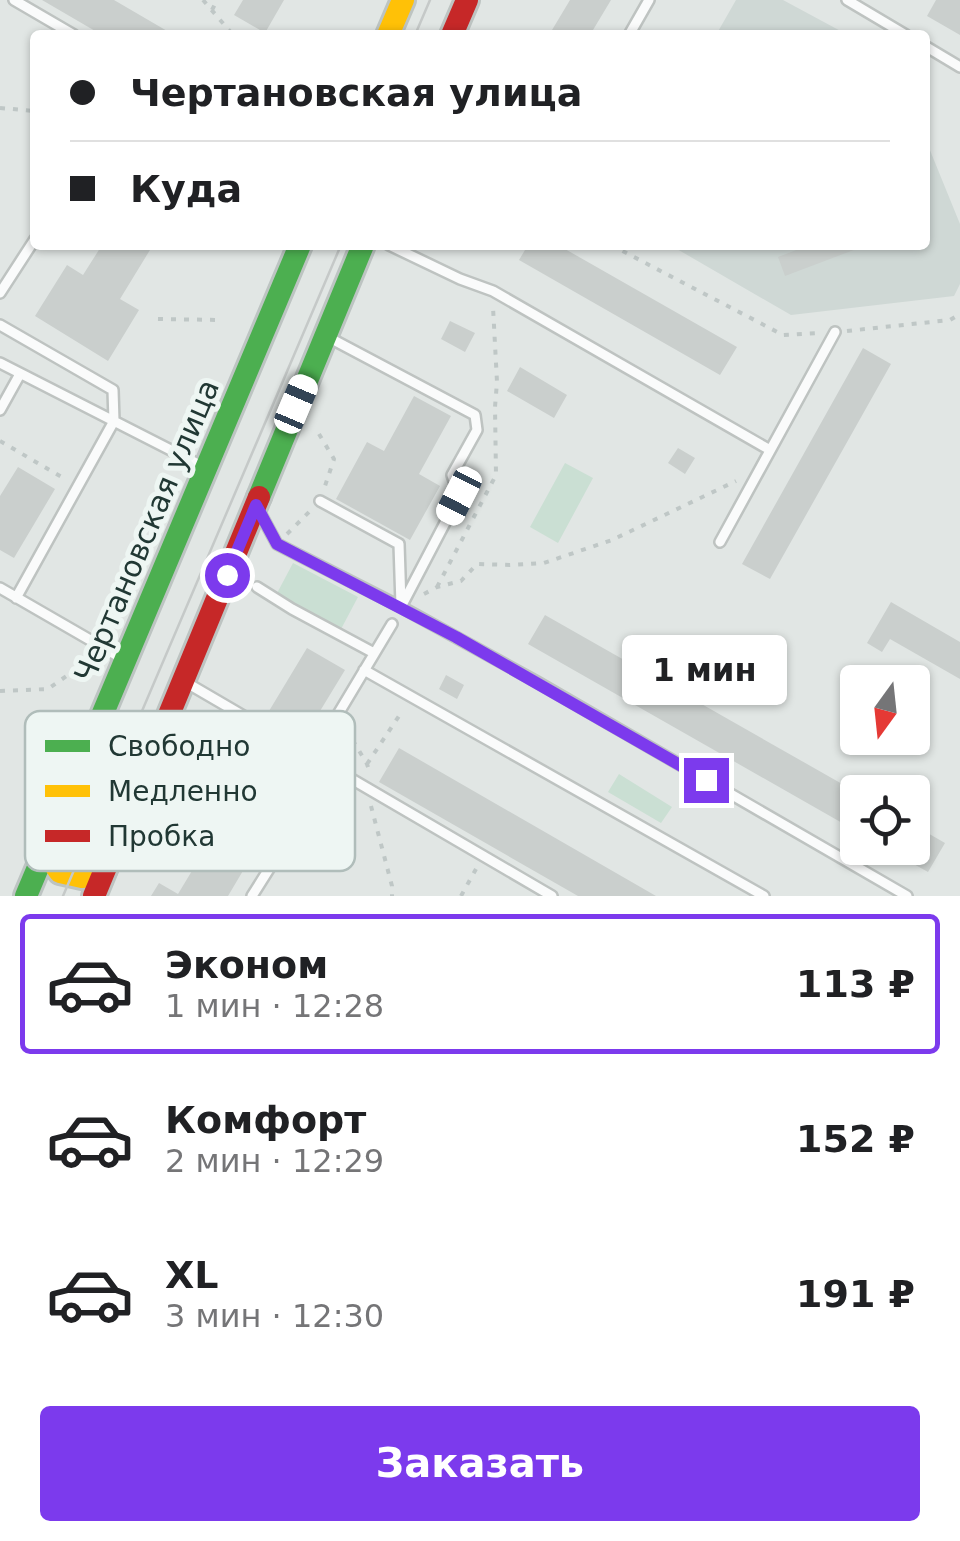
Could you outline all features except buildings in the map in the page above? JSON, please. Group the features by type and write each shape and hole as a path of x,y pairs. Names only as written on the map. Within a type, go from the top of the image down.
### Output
{"main road":[{"path":"390,30 403,0"},
{"path":"454,30 467,0"},
{"name":"Чертановская улица","path":"104,711 298,250"},
{"path":"170,711 361,250"},
{"name":"Чертановская улица","path":"26,896 37,871"},
{"path":"59,871 82,877 99,871"},
{"path":"94,896 104,871"}],"lane":[{"path":"14,0 65,30"},
{"path":"632,30 650,0"},
{"path":"847,0 898,30"},
{"path":"930,49 960,67"},
{"path":"0,293 30,247"},
{"path":"399,250 493,290 770,450"},
{"path":"0,325 112,390 114,421 16,598"},
{"path":"720,542 834,332"},
{"path":"325,335 475,416 478,430 452,475 459,496 401,608"},
{"path":"0,363 207,468"},
{"path":"0,410 20,374"},
{"path":"320,501 399,544 401,608"},
{"path":"256,505 277,544 538,682 907,896"},
{"path":"257,587 374,653"},
{"path":"0,588 125,661"},
{"path":"340,711 392,624"},
{"path":"364,670 764,896"},
{"path":"183,680 236,711"},
{"path":"355,781 552,896"},
{"path":"252,896 268,871"}],"path":[{"path":"203,0 229,30"},
{"path":"212,10 217,0"},
{"path":"0,108 30,111"},
{"path":"621,250 783,335 950,320 960,314"},
{"path":"437,587 496,475 493,290"},
{"path":"158,319 221,320"},
{"path":"277,544 320,501 334,459 319,434"},
{"path":"0,441 78,487"},
{"path":"401,608 437,587 461,582 477,564 544,563 612,540 759,470"},
{"path":"0,691 48,689 75,670"},
{"path":"367,764 412,697"},
{"path":"355,744 367,764 376,793"},
{"path":"360,784 372,806 392,896"},
{"path":"462,896 484,856"}],"shaded area":[{"path":"736,0 783,0 839,30 719,30"},
{"path":"930,150 960,224 960,284 954,296 791,315 679,250 930,250"}],"green space":[{"path":"565,463 593,478 558,543 530,527"},
{"path":"293,563 358,597 340,631 275,597"},
{"path":"619,774 672,807 661,823 608,792"}],"tram line":[{"path":"417,30 430,0"},
{"path":"142,711 339,250"},
{"path":"63,896 74,871"}],"traffic: fast":[{"path":"104,711 298,250"},
{"path":"259,497 361,250"},
{"path":"26,896 37,871"}],"traffic: slow":[{"path":"390,30 403,0"},
{"path":"59,871 82,877 99,871"}],"traffic: jam":[{"path":"454,30 467,0"},
{"path":"171,711 259,497"},
{"path":"94,896 104,871"}],"route":[{"path":"227,575 256,505 277,544 538,682 706,780"}]}
